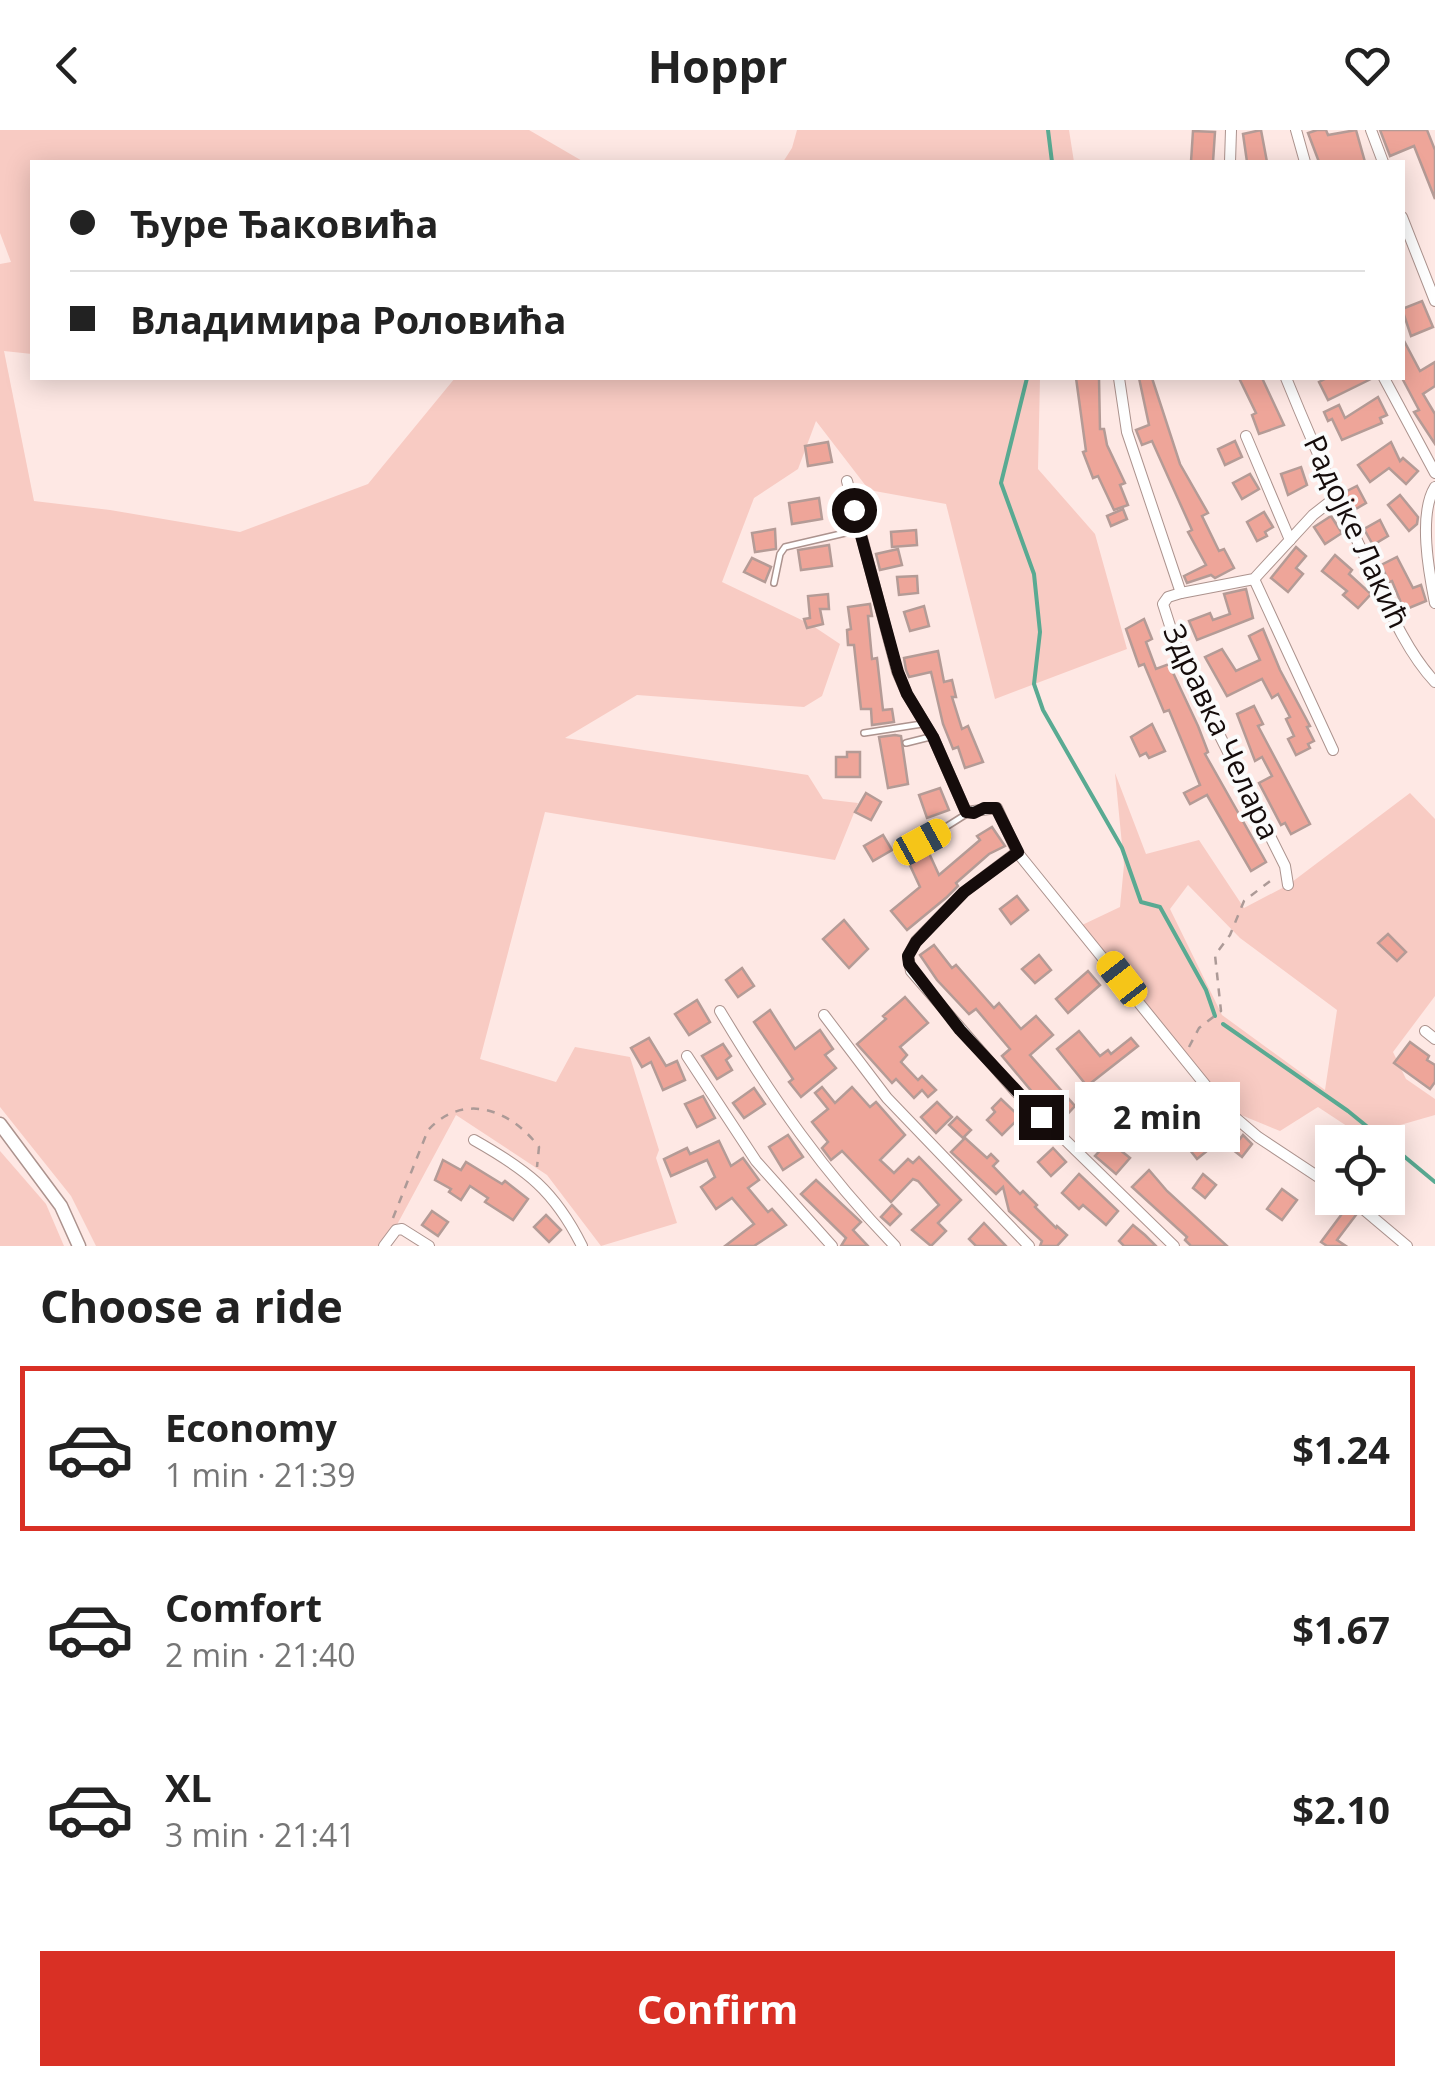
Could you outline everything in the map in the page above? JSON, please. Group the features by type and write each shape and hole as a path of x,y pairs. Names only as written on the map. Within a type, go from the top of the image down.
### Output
{"street":[{"path":"1230,130 1230,160"},
{"path":"1296,130 1304,160"},
{"path":"1371,130 1381,160"},
{"path":"1405,226 1435,301"},
{"name":"Здравка Челара","path":"1119,380 1127,432 1182,593 1163,604 1165,617 1179,654 1285,866"},
{"name":"Радојке Лакић","path":"1287,380 1389,608 1420,664 1435,682"},
{"path":"1385,380 1435,472"},
{"path":"1246,436 1290,540"},
{"path":"846,480 898,672 968,813 996,808 1018,852 1224,1108 1315,1174"},
{"path":"1435,487 1429,500 1428,522 1435,598"},
{"path":"1182,593 1254,580 1312,515 1336,496"},
{"path":"1254,580 1333,750"},
{"path":"1018,852 964,892 911,948 908,956 912,971 1016,1092 1174,1246"},
{"path":"1285,866 1288,885"},
{"path":"720,1011 762,1082 817,1160 895,1246"},
{"path":"824,1015 887,1098 1029,1246"},
{"path":"1425,1031 1435,1039"},
{"path":"687,1056 762,1168 832,1246"},
{"path":"0,1124 60,1206 79,1246"},
{"path":"474,1140 533,1178 563,1210 582,1246"},
{"path":"1370,1215 1407,1246"},
{"path":"384,1246 396,1230 406,1230 429,1246"}],"lane":[{"path":"774,583 785,547 860,530"},
{"path":"864,733 924,723"},
{"path":"906,742 933,737"},
{"path":"922,842 968,813"}],"path":[{"path":"1185,1058 1195,1034 1221,1011 1215,968 1217,951 1230,936 1244,901 1285,866"},
{"path":"392,1234 398,1204 428,1130 460,1108 488,1110 534,1140 540,1154 533,1178"}],"shaded area":[{"path":"0,130 529,130 581,160 30,160 30,354 4,351 34,501 240,532 368,484 453,380 1040,380 1038,469 1095,534 1127,649 995,699 946,504 869,490 816,421 798,469 754,498 722,582 810,624 840,644 822,696 804,707 637,695 565,738 808,775 823,799 858,803 835,860 545,812 480,1059 556,1082 575,1047 630,1057 677,1223 601,1246 547,1175 456,1115 392,1234 381,1246 96,1246 71,1196 0,1107 0,264 11,262 0,233"},
{"path":"797,130 1069,130 1074,160 784,160"},
{"path":"1115,773 1146,854 1199,840 1244,908 1288,885 1410,793 1435,819 1435,996 1393,1052 1406,1079 1435,1099 1435,1115 1400,1125 1345,1125 1318,1107 1280,1131 1224,1108 1080,926 1120,907 1124,865","holes":["1188,885 1240,938 1337,1010 1325,1090 1222,1015 1170,909"]},
{"path":"0,1151 46,1204 64,1246 0,1246"}],"building":[{"path":"1261,130 1267,160 1247,160 1243,134"},
{"path":"1326,130 1328,135 1356,130 1364,160 1318,160 1308,133"},
{"path":"1380,130 1427,130 1435,150 1435,199 1414,146 1390,156"},
{"path":"1193,131 1215,132 1213,160 1191,160"},
{"path":"1422,301 1433,327 1411,336 1405,308"},
{"path":"1405,343 1420,371 1435,362 1435,386 1423,394 1435,414 1435,444 1414,412 1419,410 1403,380"},
{"path":"1076,380 1099,380 1100,429 1104,429 1107,445 1125,483 1120,485 1128,505 1114,510 1098,476 1093,478 1083,452 1086,451"},
{"path":"1139,380 1153,380 1180,464 1208,513 1202,516 1219,551 1224,549 1234,568 1215,578 1211,575 1187,583 1184,576 1206,565 1188,532 1192,530 1152,441 1142,445 1136,430 1149,425"},
{"path":"1240,380 1263,380 1284,425 1259,434 1252,415 1256,413"},
{"path":"1323,380 1369,380 1328,400 1319,382"},
{"path":"1378,397 1387,415 1380,418 1382,423 1342,440 1324,412 1339,405 1345,418"},
{"path":"1235,441 1242,457 1225,465 1218,449"},
{"path":"828,442 832,462 808,466 805,446"},
{"path":"1391,442 1400,461 1403,458 1418,471 1406,484 1389,468 1370,482 1358,465"},
{"path":"1301,467 1307,485 1288,495 1281,474"},
{"path":"1250,474 1259,489 1242,499 1233,483"},
{"path":"1357,486 1366,503 1354,510 1345,492"},
{"path":"1400,495 1418,517 1409,531 1388,505"},
{"path":"819,498 822,519 792,524 789,503"},
{"path":"1123,509 1127,519 1111,526 1107,516"},
{"path":"1264,512 1273,527 1257,541 1247,522"},
{"path":"1331,516 1342,533 1325,544 1314,527"},
{"path":"1380,520 1388,536 1373,545 1364,529"},
{"path":"775,529 776,549 755,552 752,533"},
{"path":"916,530 917,545 892,547 891,532"},
{"path":"829,545 832,566 801,570 798,550"},
{"path":"1296,547 1306,556 1296,568 1303,574 1288,592 1271,578"},
{"path":"898,549 902,565 880,570 876,554"},
{"path":"1335,555 1371,594 1358,608 1343,595 1347,591 1322,571"},
{"path":"1397,557 1413,588 1421,585 1426,601 1404,610 1381,565"},
{"path":"752,558 771,567 765,582 744,572"},
{"path":"917,576 918,593 899,595 897,577"},
{"path":"1246,589 1253,618 1197,640 1189,621 1210,613 1213,620 1230,614 1224,594"},
{"path":"828,594 829,609 820,609 823,624 807,628 804,619 810,618 808,596"},
{"path":"870,604 872,659 877,658 883,710 892,709 894,722 872,725 871,709 861,709 854,645 848,645 847,630 851,629 848,607"},
{"path":"924,606 929,626 910,631 904,612"},
{"path":"1144,619 1152,639 1146,642 1156,669 1169,664 1198,726 1208,752 1205,754 1266,862 1251,871 1207,795 1190,804 1184,793 1200,785 1169,710 1164,712 1144,664 1139,666 1126,629"},
{"path":"1263,629 1314,741 1308,744 1310,748 1296,755 1288,739 1294,736 1286,719 1290,717 1278,694 1272,698 1262,679 1227,696 1205,657 1222,649 1236,671 1260,660 1249,636"},
{"path":"938,651 944,682 952,680 956,697 952,697 962,729 968,726 983,762 965,768 958,747 953,749 943,724 931,672 909,677 906,670 904,658"},
{"path":"1254,706 1263,724 1258,726 1310,824 1291,834 1285,823 1281,825 1259,783 1272,776 1262,757 1255,761 1237,714"},
{"path":"1152,724 1165,751 1149,758 1146,753 1140,756 1131,737"},
{"path":"901,736 908,784 888,788 879,737"},
{"path":"847,752 860,752 860,777 836,777 836,757 847,757"},
{"path":"940,788 949,810 927,818 919,795"},
{"path":"866,793 881,802 871,820 855,812"},
{"path":"992,827 1005,846 989,854 907,930 891,911 920,887 908,861 928,851 939,875 980,840 977,836"},
{"path":"883,835 892,850 873,861 864,846"},
{"path":"1017,896 1028,910 1011,924 1000,909"},
{"path":"844,920 868,949 849,968 823,939"},
{"path":"1388,934 1406,952 1397,961 1378,943"},
{"path":"934,945 952,968 956,965 994,1008 999,1003 1021,1029 1036,1016 1053,1035 1030,1055 1075,1106 1062,1120 1039,1100 1002,1056 1010,1049 976,1009 969,1014 937,980 920,955"},
{"path":"1039,955 1051,970 1035,983 1022,969"},
{"path":"742,968 754,986 738,997 726,980"},
{"path":"1088,971 1100,985 1068,1013 1056,999"},
{"path":"905,997 928,1023 900,1047 907,1055 901,1062 918,1080 922,1076 936,1090 928,1097 922,1090 914,1098 896,1079 892,1083 857,1044"},
{"path":"697,1000 710,1022 689,1035 675,1014"},
{"path":"770,1010 795,1049 820,1030 833,1049 825,1055 836,1068 801,1097 754,1022"},
{"path":"1079,1031 1100,1056 1108,1050 1111,1054 1131,1038 1138,1046 1087,1086 1057,1049"},
{"path":"649,1038 666,1066 677,1061 685,1080 663,1090 651,1062 642,1067 631,1048"},
{"path":"1410,1042 1435,1065 1435,1082 1430,1089 1394,1063"},
{"path":"723,1044 731,1056 726,1060 732,1070 717,1079 702,1056"},
{"path":"822,1087 835,1103 852,1087 870,1107 876,1102 905,1135 880,1160 894,1173 908,1159 913,1163 919,1157 961,1200 938,1223 946,1231 931,1246 912,1230 939,1205 918,1181 913,1179 891,1202 842,1151 831,1160 822,1148 828,1142 812,1122 828,1109 815,1093"},
{"path":"754,1088 765,1104 744,1118 733,1103"},
{"path":"1171,1091 1213,1146 1197,1159 1154,1104"},
{"path":"703,1096 715,1118 697,1127 685,1104"},
{"path":"1001,1099 1020,1117 1002,1135 987,1120"},
{"path":"937,1102 952,1117 936,1133 921,1117"},
{"path":"957,1117 971,1130 963,1138 949,1125"},
{"path":"1090,1124 1098,1131 1083,1146 1077,1139"},
{"path":"788,1135 803,1157 783,1170 769,1147"},
{"path":"1243,1135 1252,1144 1242,1157 1232,1149"},
{"path":"965,1138 987,1158 991,1154 998,1161 993,1166 1067,1235 1057,1246 1040,1246 1042,1241 1009,1211 1003,1187 996,1194 951,1152"},
{"path":"719,1141 731,1166 743,1158 759,1180 748,1188 768,1212 772,1209 786,1225 754,1246 725,1246 754,1224 732,1198 716,1209 701,1187 715,1177 707,1160 671,1176 664,1159 687,1148 690,1154"},
{"path":"1109,1141 1130,1158 1116,1174 1095,1156"},
{"path":"1053,1148 1066,1162 1051,1176 1038,1162"},
{"path":"443,1160 461,1170 466,1162 502,1184 505,1181 528,1199 513,1220 485,1202 488,1198 470,1186 461,1200 435,1180"},
{"path":"1149,1170 1227,1246 1191,1246 1185,1240 1187,1237 1132,1187"},
{"path":"1079,1174 1118,1211 1106,1225 1062,1193"},
{"path":"1203,1174 1216,1185 1205,1198 1193,1188"},
{"path":"816,1180 861,1222 853,1230 868,1246 841,1246 846,1238 801,1194"},
{"path":"1282,1189 1297,1200 1282,1220 1267,1209"},
{"path":"892,1205 901,1214 890,1225 881,1217"},
{"path":"432,1211 448,1222 438,1236 422,1225"},
{"path":"546,1215 561,1230 549,1242 534,1227"},
{"path":"1341,1215 1356,1215 1337,1240 1346,1246 1327,1246 1321,1242"},
{"path":"984,1223 1006,1246 976,1246 969,1239"},
{"path":"1133,1225 1156,1246 1124,1246 1119,1241"}],"waterway":[{"path":"1048,130 1052,160"},
{"path":"1027,380 1001,483 1034,574 1040,632 1034,684 1043,710 1122,848 1141,902 1160,907 1206,990 1215,1016"},
{"path":"1223,1024 1365,1125"},
{"path":"1405,1157 1435,1182"}],"route":[{"path":"854,510 907,694 933,737 966,812 996,808 1018,852 964,892 911,948 909,964 960,1030 1041,1117"}]}
